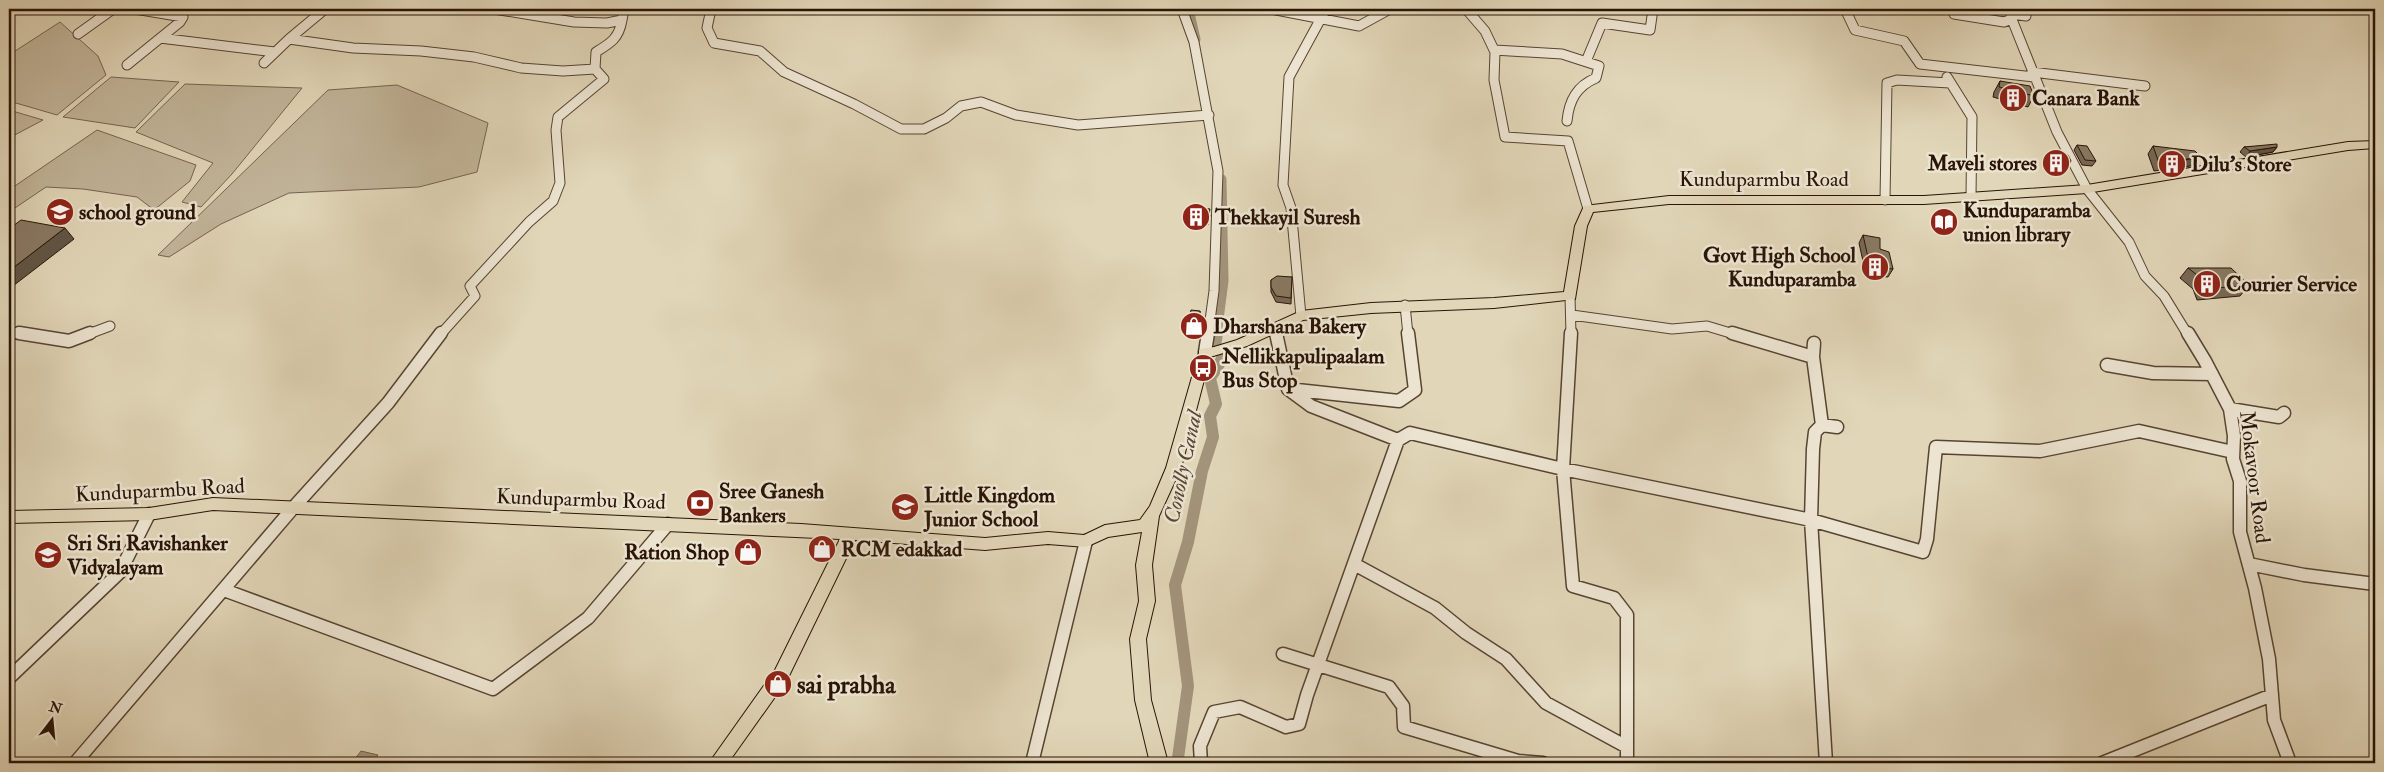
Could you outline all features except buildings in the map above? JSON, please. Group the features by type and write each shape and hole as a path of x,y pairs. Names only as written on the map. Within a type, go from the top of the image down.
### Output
{"main road":[{"name":"Kunduparmbu Road","path":"1588,210 1669,200 1924,200 2087,189 2348,146 2375,146"},
{"path":"1159,763 1144,700 1138,639 1147,601 1144,565 1152,517 1176,461 1216,351 1252,339 1302,316 1405,305 1494,303 1570,296 1581,226 1588,210"},
{"name":"Kunduparmbu Road","path":"9,517 149,514 213,504 668,524 985,544 1048,538 1086,541 1106,531 1144,526 1152,517"},
{"path":"718,763 781,675 850,534"}],"street":[{"path":"78,34 113,9"},
{"path":"127,65 180,22 183,17 135,9"},
{"path":"264,63 324,9"},
{"path":"494,9 527,16 606,24 622,20"},
{"path":"75,763 293,508 388,403 429,347 475,296 470,286 529,222 554,200 560,183 557,138 558,117 604,79 595,69 596,52 614,42 620,33 624,9"},
{"path":"711,9 707,28 714,42 760,51 784,72 854,104 901,129 924,129 946,118 961,106 981,102 1016,115 1078,126 1209,115"},
{"path":"1182,9 1194,42 1218,171 1214,291 1216,351"},
{"path":"1271,9 1324,13 1359,26 1390,9"},
{"path":"1466,9 1472,14 1494,50 1496,59 1492,71 1506,138 1568,142 1588,210"},
{"path":"1587,59 1602,23 1650,30 1653,9"},
{"path":"1844,9 1855,30 1904,41 1920,64 2145,86"},
{"path":"1302,316 1291,208 1283,186 1289,77 1324,13"},
{"path":"1954,14 2004,22 2013,14 2026,16"},
{"name":"Mokavoor Road","path":"2013,14 2033,74 2058,132 2087,189 2129,242 2145,276 2164,296 2212,374 2230,409 2233,459 2240,481 2240,532 2270,659 2274,720 2290,763"},
{"path":"160,38 274,52"},
{"path":"289,39 353,48 421,51 474,57 521,68 563,71 595,69"},
{"path":"1494,50 1532,51 1587,59 1599,66 1596,78 1583,82 1572,96 1567,121"},
{"path":"1940,67 1972,117 1971,197"},
{"path":"1885,200 1888,83 1897,80 1950,83"},
{"path":"1570,296 1572,315 1563,469 1573,586 1614,598 1627,615 1627,763"},
{"path":"1288,390 1400,402 1414,390 1405,305"},
{"path":"1572,315 1672,329 1707,326 1813,358"},
{"path":"10,332 69,341 110,326"},
{"path":"1275,329 1288,390 1311,406 1398,440"},
{"path":"1814,343 1813,358 1822,426"},
{"path":"2107,366 2153,373 2212,374"},
{"path":"2230,409 2265,416 2279,417 2284,413"},
{"path":"1826,763 1811,520 1813,449 1815,432 1822,426 1837,427"},
{"path":"1201,763 1200,746 1214,712 1240,707 1286,727 1299,724 1318,664 1398,440 1410,433 1563,469 1811,520 1923,552 1927,539 1936,447 2040,450 2140,432 2233,452"},
{"path":"9,678 120,572 149,514"},
{"path":"224,590 493,689 588,618 668,524"},
{"path":"1032,763 1086,541"},
{"path":"1354,564 1435,608 1466,633 1506,660 1546,703 1627,747"},
{"path":"2249,564 2304,576 2375,584"},
{"path":"1283,654 1389,686 1403,706 1404,727 1518,761 1543,763"},
{"path":"2102,763 2272,695"}],"shaded area":[{"path":"60,22 98,56 106,75 57,115 9,101 9,55"},
{"path":"111,77 179,82 135,128 63,117"},
{"path":"185,84 302,88 232,174 201,207 182,202 213,163 136,132"},
{"path":"397,85 488,123 477,172 419,187 289,193 221,224 169,257 158,255 328,90"},
{"path":"9,110 43,120 9,138"},
{"path":"97,130 196,165 190,181 154,210 137,197 83,189 46,187 9,212 9,190"},
{"path":"361,751 378,755 375,759 391,763 352,763"}],"waterway":[{"name":"Conolly Canal","path":"1189,9 1196,39"},
{"name":"Conolly Canal","path":"1217,335 1224,281 1222,179"},
{"name":"Conolly Canal","path":"1180,763 1178,758 1188,686 1175,585 1188,542 1202,471 1213,437 1210,416 1216,404 1210,378 1224,356 1215,346 1217,333"}],"place":[{"name":"Canara Bank","path":"2013,98"},
{"name":"Maveli stores","path":"2056,163"},
{"name":"Dilu's Store","path":"2172,164"},
{"name":"school ground","path":"60,212"},
{"name":"Thekkayil Suresh","path":"1196,217"},
{"name":"Kunduparamba union library","path":"1944,222"},
{"name":"Govt High School Kunduparamba","path":"1875,267"},
{"name":"Courier Service","path":"2207,284"},
{"name":"Dharshana Bakery","path":"1194,326"},
{"name":"Nellikkapulipaalam Bus Stop","path":"1203,368"},
{"name":"Sree Ganesh Bankers","path":"700,503"},
{"name":"Little Kingdom Junior School","path":"905,507"},
{"name":"RCM edakkad","path":"822,549"},
{"name":"Ration Shop","path":"748,552"},
{"name":"Sri Sri Ravishanker Vidyalayam","path":"48,555"},
{"name":"sai prabha","path":"778,684"}]}
